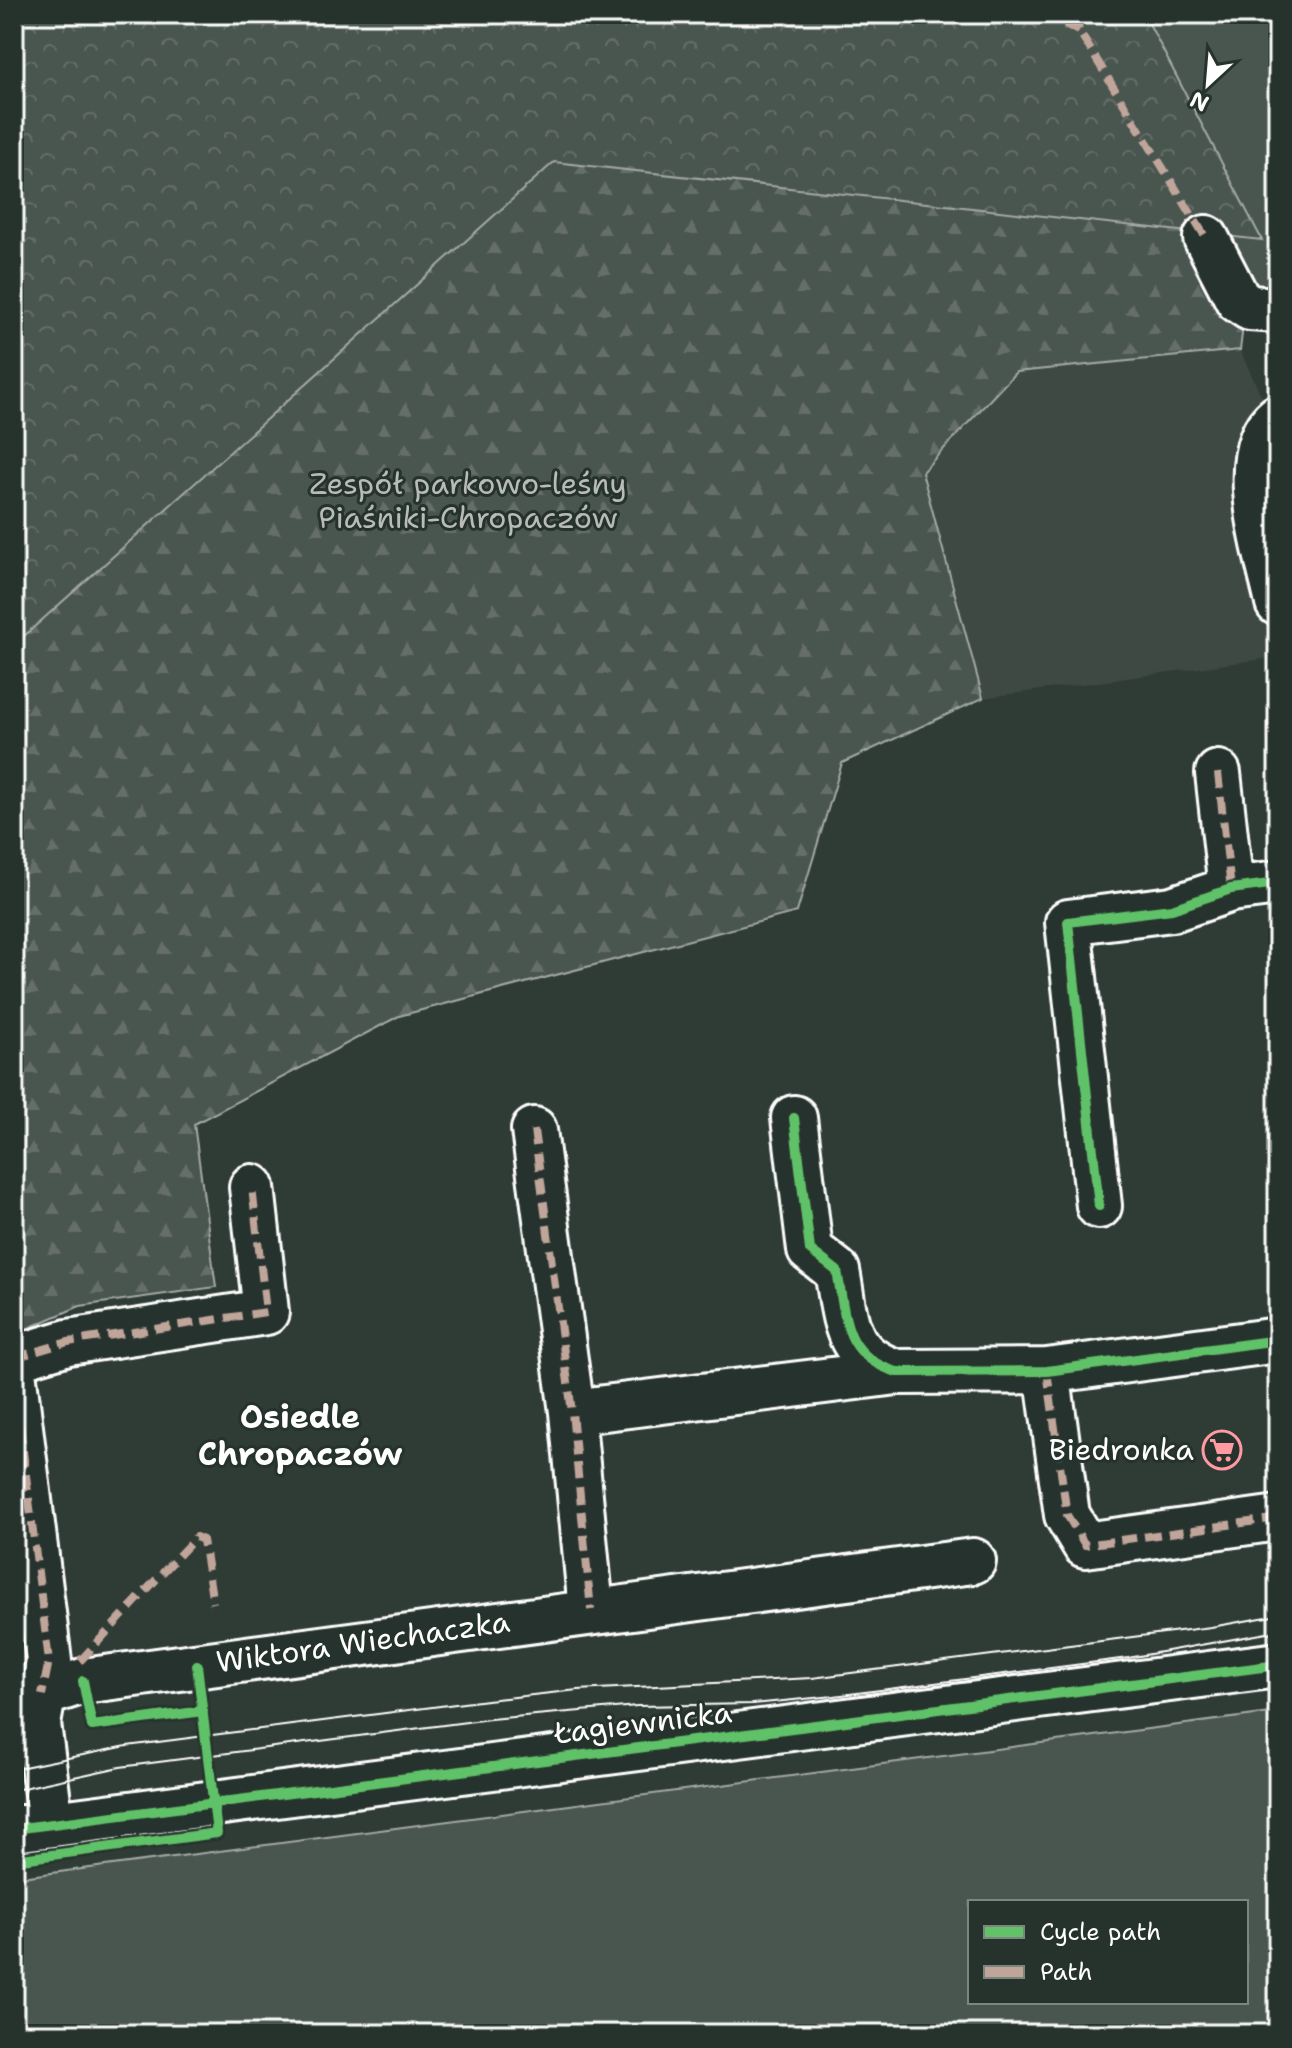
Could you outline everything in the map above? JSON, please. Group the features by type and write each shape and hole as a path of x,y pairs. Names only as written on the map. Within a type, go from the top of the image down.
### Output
{"street":[{"path":"1206,238 1238,300 1250,308 1278,310"},
{"path":"1276,419 1256,459 1255,488 1278,603"},
{"path":"1218,773 1231,889"},
{"path":"1099,1206 1068,922 1172,909 1231,889 1278,883"},
{"path":"794,1118 810,1250 837,1271 849,1336 858,1351 884,1368 897,1372"},
{"path":"534,1130 572,1412 591,1610"},
{"path":"14,1358 68,1342 266,1312 252,1187"},
{"path":"572,1412 897,1372 1047,1371 1278,1340"},
{"path":"1047,1371 1067,1515 1085,1545 1278,1518"},
{"path":"14,1379 49,1661 28,1699 38,1724 32,1826"},
{"name":"Wiktora Wiechaczka","path":"28,1699 83,1681 591,1610 973,1561"},
{"name":"Łagiewnicka","path":"32,1826 1278,1665"}],"shaded area":[{"path":"1240,350 1278,431 1278,657 983,698 922,472 1016,372"}],"green space":[{"name":"Zespół parkowo-leśny Piaśniki-Chropaczów","path":"14,14 1132,14 1247,294 1240,350 1016,372 922,472 983,698 842,763 797,912 399,1016 194,1124 216,1287 80,1306 14,1334"},
{"path":"14,14 1144,14 1262,240 554,162 14,645"},
{"path":"1132,14 1278,14 1278,293 1247,294"},
{"path":"1278,1712 1278,2034 14,2034 14,1878"}],"tram line":[{"path":"14,1769 127,1746 487,1700 578,1690 812,1678 1211,1627 1278,1615"},
{"path":"14,1790 120,1767 490,1719 637,1706 753,1704 834,1696 1128,1658 1278,1631"}],"marked path":[{"path":"1043,14 1079,31"},
{"path":"1076,14 1079,31 1206,238"},
{"path":"1218,773 1231,889"},
{"path":"534,1130 572,1412 591,1610"},
{"path":"14,1358 68,1342 266,1312 252,1187"},
{"path":"1047,1371 1067,1515 1085,1545 1278,1518"},
{"path":"14,1379 49,1661 42,1695"},
{"path":"80,1661 196,1537 203,1540 213,1603"}],"cycle path":[{"path":"1099,1206 1068,922 1172,909 1231,889 1278,883"},
{"path":"794,1118 810,1250 837,1271 850,1333 866,1356 879,1365 897,1372 1047,1371 1278,1340"},
{"path":"14,1860 217,1833 197,1665"},
{"path":"14,1829 1278,1665"},
{"path":"83,1681 92,1726 203,1711"}],"place":[{"name":"Biedronka","path":"1222,1450"}],"district":[{"name":"Osiedle Chropaczów","path":"300,1436"}]}
